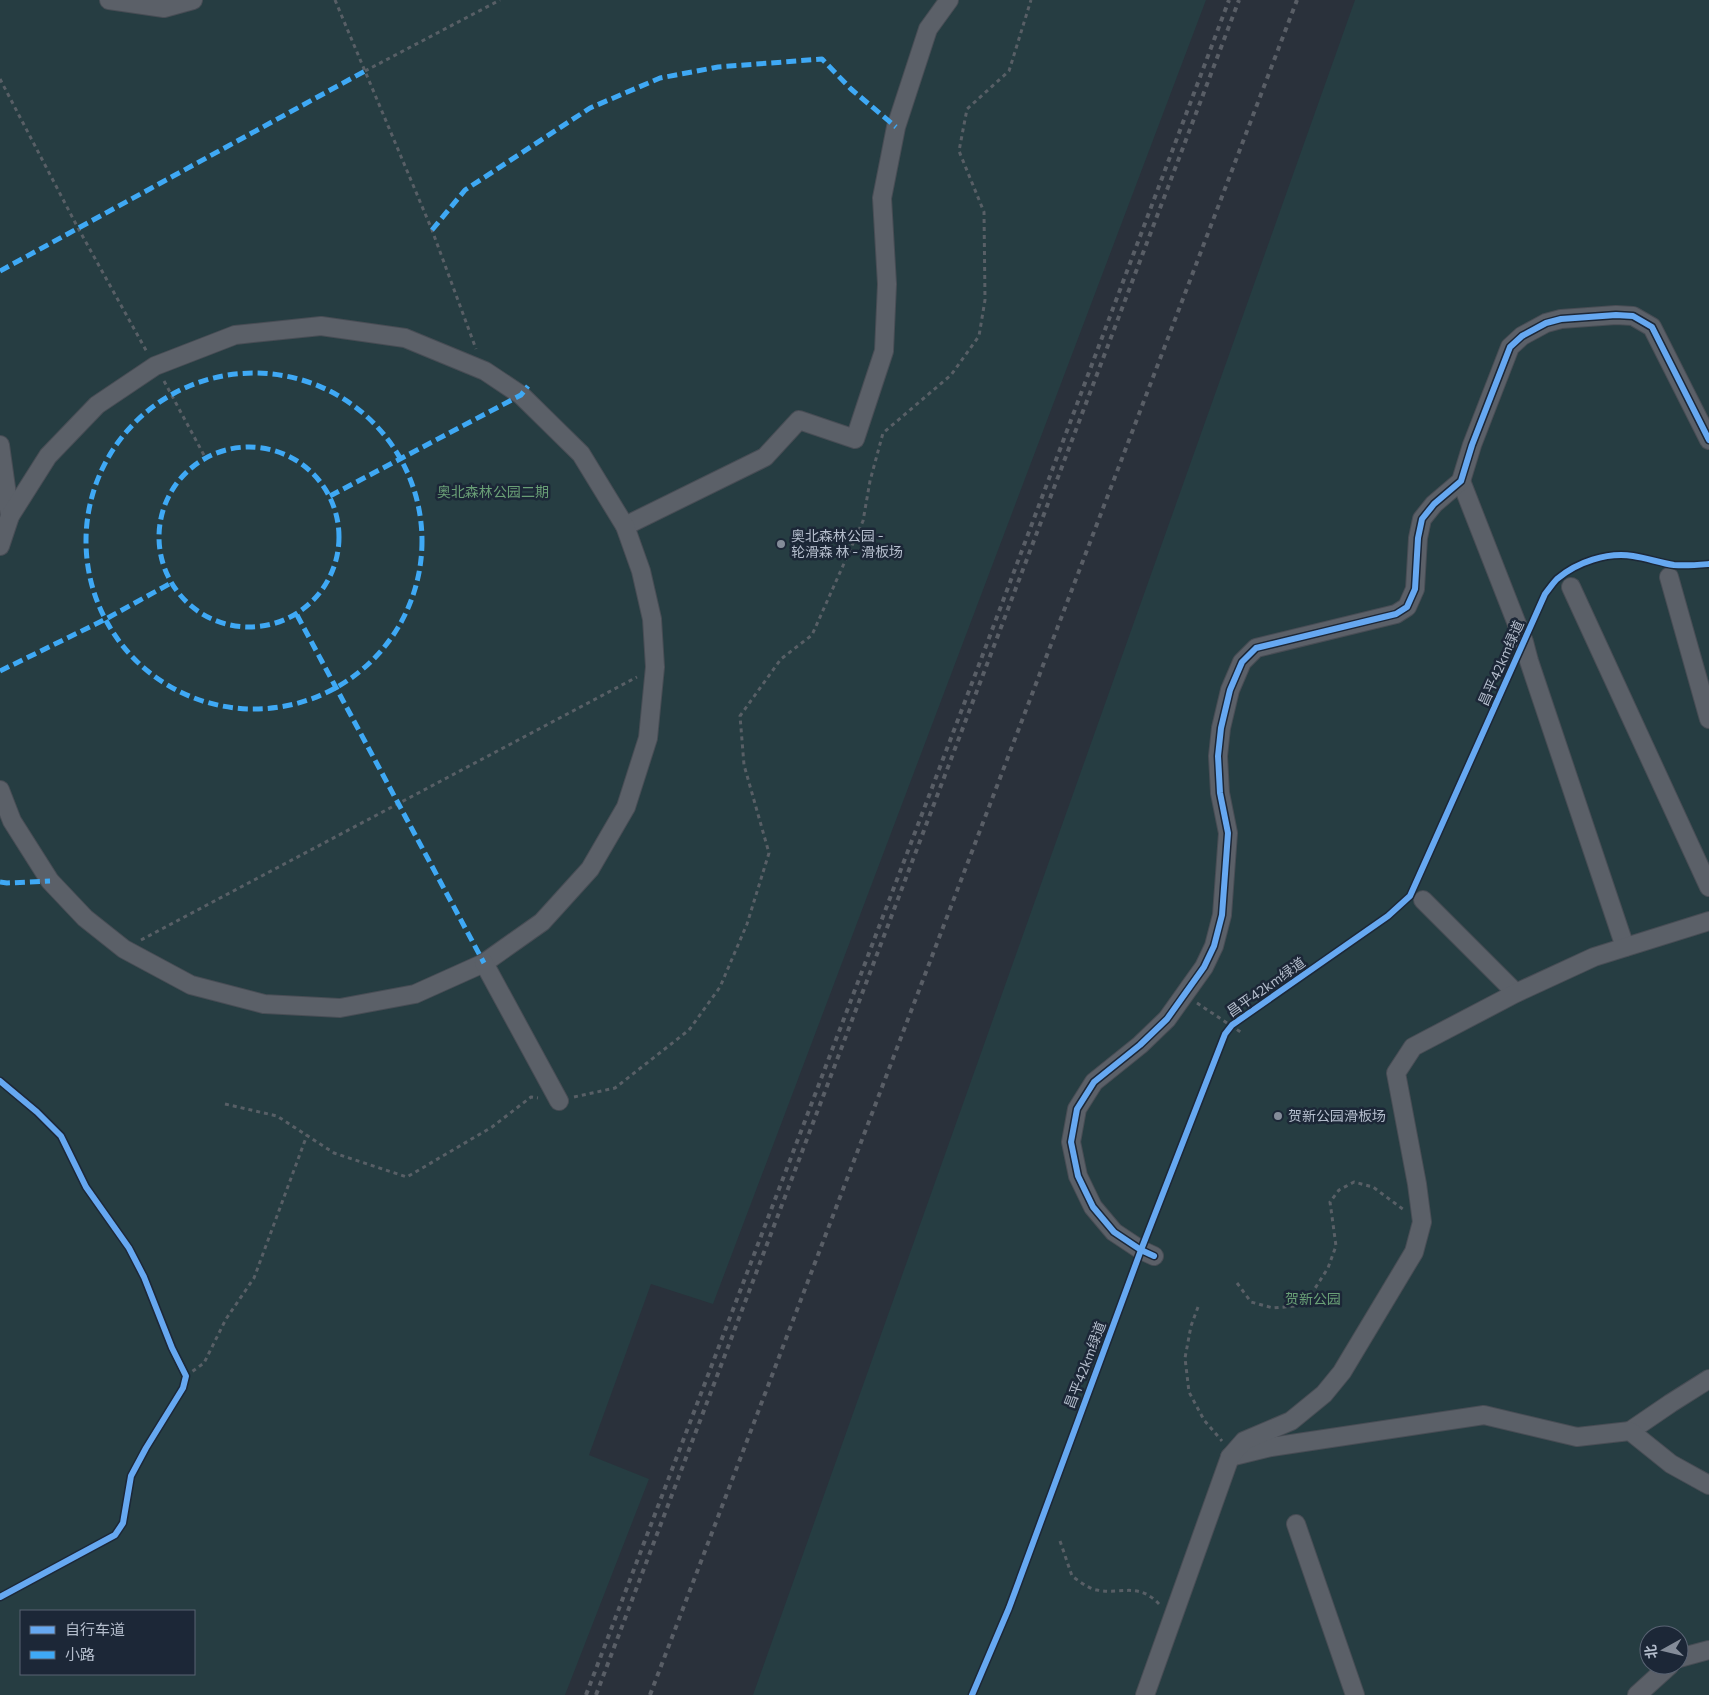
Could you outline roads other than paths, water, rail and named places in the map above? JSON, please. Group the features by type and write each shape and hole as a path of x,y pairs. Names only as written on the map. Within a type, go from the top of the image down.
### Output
{"street":[{"path":"110,0 164,8 193,0"},
{"path":"625,526 765,457 799,420 855,439 884,351 887,284 882,198 896,127 928,29 949,0"},
{"path":"1154,1256 1114,1232 1093,1207 1078,1176 1071,1142 1077,1109 1094,1082 1140,1045 1167,1019 1204,967 1214,946 1222,915 1228,833 1220,793 1218,756 1221,728 1230,690 1242,662 1256,648 1396,614 1407,607 1415,589 1418,538 1422,519 1434,504 1460,481 1510,347 1522,336 1546,323 1561,319 1616,315 1634,316 1652,327 1709,440"},
{"path":"0,546 10,516 48,456 97,405 155,366 235,335 320,326 405,338 484,371 521,395 581,454 625,526 642,571 650,609 655,667 648,738 626,807 590,869 542,922 484,964 415,994 340,1008 264,1004 191,985 124,949 85,918 50,881 12,821 0,790"},
{"path":"0,445 10,516"},
{"path":"1460,481 1524,642 1625,947"},
{"path":"1669,577 1709,719"},
{"path":"1571,587 1709,887"},
{"path":"1424,900 1516,993"},
{"path":"1145,1695 1230,1457 1244,1441 1291,1421 1324,1394 1342,1372 1414,1252 1422,1222 1417,1184 1396,1073 1412,1047 1516,993 1594,957 1709,921"},
{"path":"484,964 559,1101"},
{"path":"1230,1457 1289,1444 1484,1416 1577,1438 1630,1432 1709,1379"},
{"path":"1630,1432 1671,1464 1709,1485"},
{"path":"1296,1524 1355,1695"},
{"path":"1689,1655 1709,1650"},
{"path":"1637,1695 1659,1675"}],"railway":[{"path":"586,1695 980,662 1229,0"},
{"path":"596,1695 1239,0"},
{"path":"650,1695 1297,0"}],"place":[{"name":"奥北森林公园 - 轮滑森 林 - 滑板场","path":"781,544"},
{"name":"贺新公园滑板场","path":"1278,1116"}],"park label":[{"name":"奥北森林公园二期","path":"493,492"},
{"name":"贺新公园","path":"1313,1299"}]}
